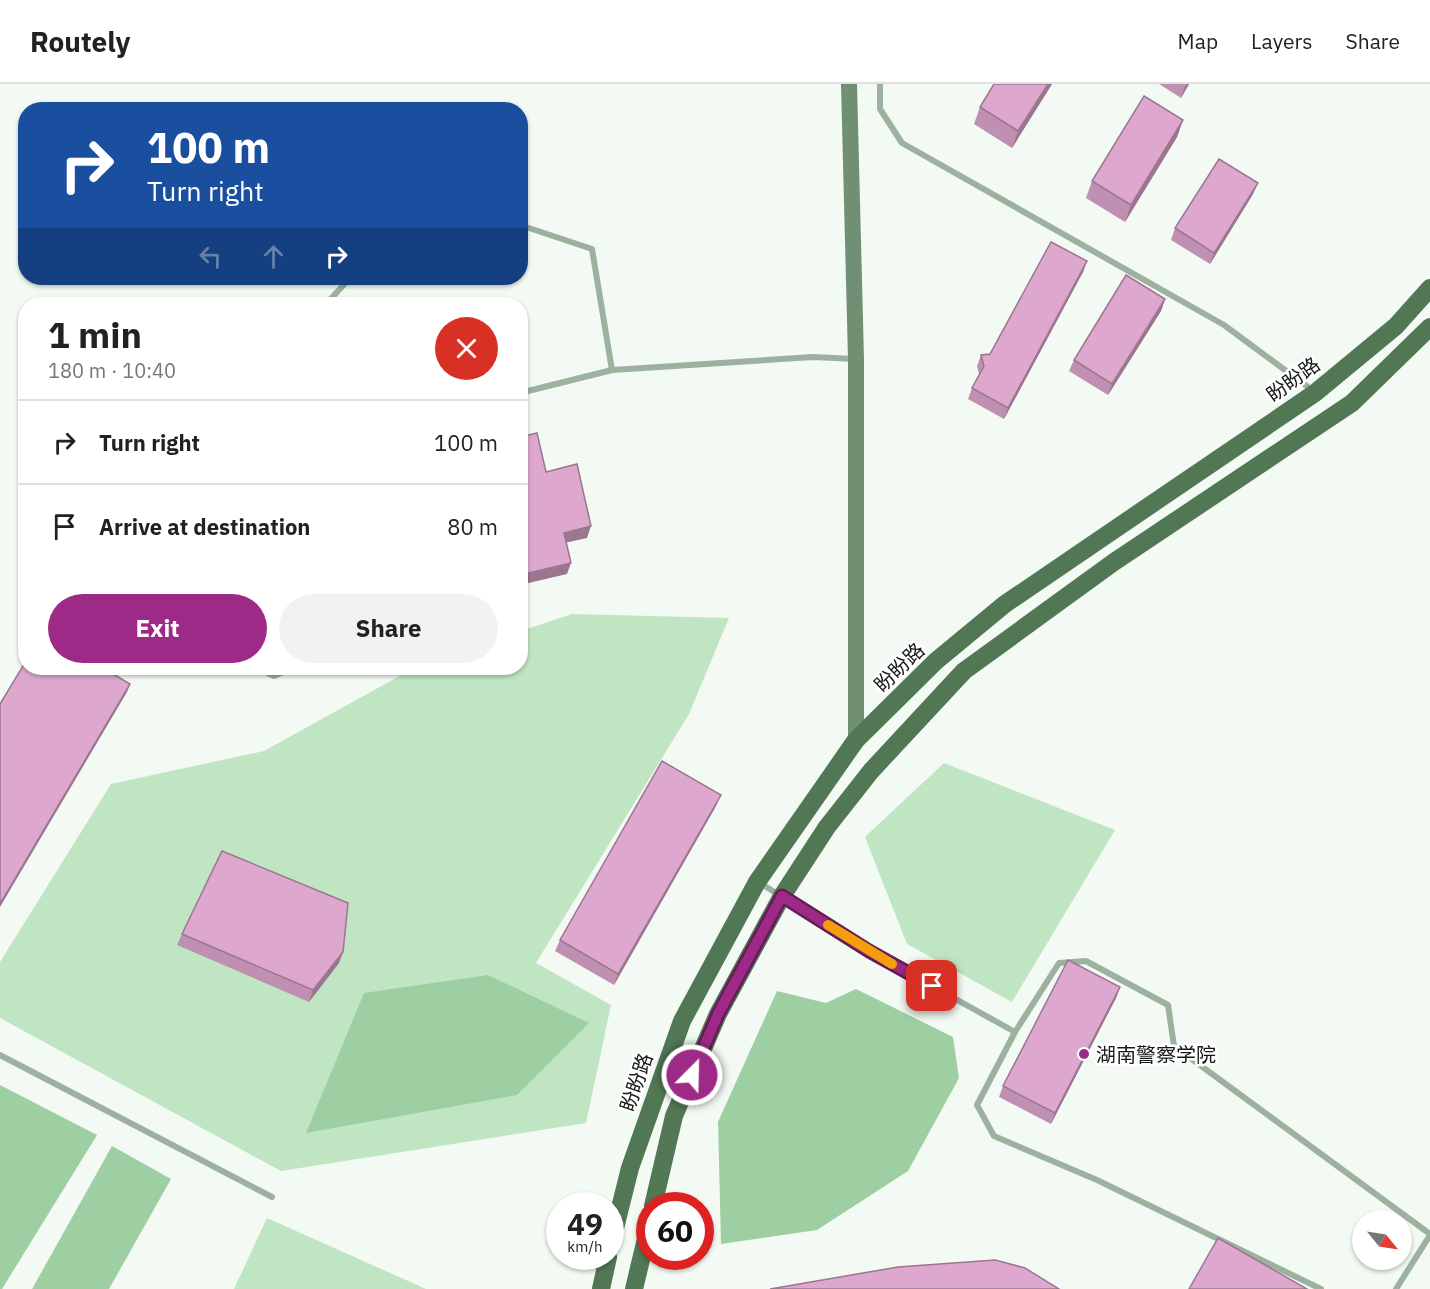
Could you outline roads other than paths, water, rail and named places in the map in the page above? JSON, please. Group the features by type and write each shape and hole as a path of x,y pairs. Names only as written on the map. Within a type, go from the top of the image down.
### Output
{"main road":[{"path":"849,84 856,359 855,740"},
{"name":"盼盼路","path":"624,1192 630,1168 682,1021 757,882 855,740 936,661 1005,604 1315,393 1396,326 1430,288"},
{"path":"656,1192 674,1116 718,1014 782,896 827,827 871,771 964,670 1114,562 1352,403 1417,343 1430,327"},
{"path":"601,1289 605,1270"},
{"path":"634,1289 639,1270"}],"lane":[{"path":"880,84 880,109 902,143 1224,325 1315,393"},
{"path":"528,228 592,249 612,370"},
{"path":"332,297 344,285"},
{"path":"528,391 612,370 813,357 856,359"},
{"path":"757,882 869,951 1015,1032"},
{"path":"1321,1289 1097,1180 994,1136 977,1105 1015,1032 1059,963 1086,960 1168,1005 1174,1046 1430,1235 1396,1289"},
{"path":"0,1055 272,1197"}],"place":[{"name":"湖南警察学院","path":"1084,1054"}]}
